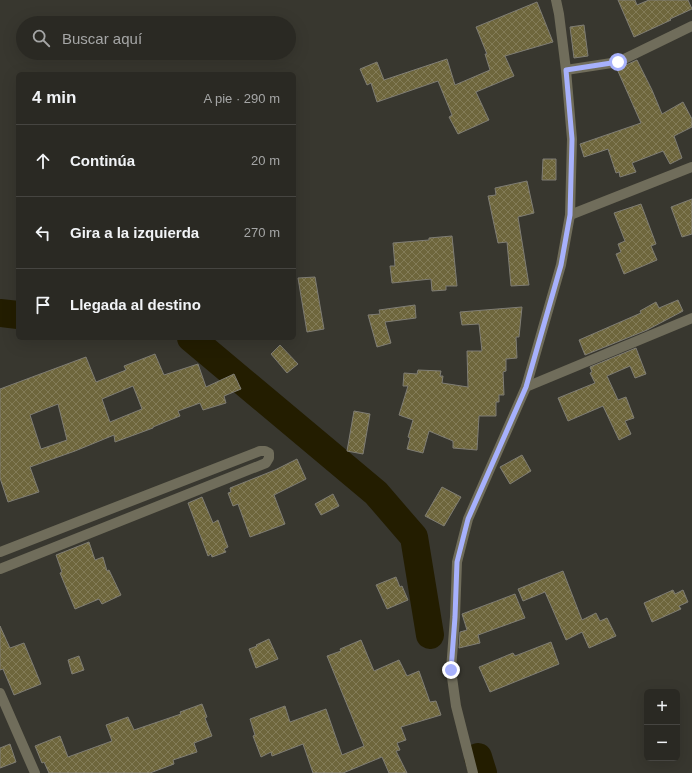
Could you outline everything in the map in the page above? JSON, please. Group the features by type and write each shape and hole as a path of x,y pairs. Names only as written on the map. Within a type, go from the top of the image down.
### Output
{"street":[{"path":"472,773 456,706 451,670 457,562 468,519 526,387 561,265 570,215 572,139 566,70 556,0"},
{"path":"566,70 618,62 692,26"},
{"path":"570,215 692,167"},
{"path":"526,387 692,318"},
{"path":"0,552 260,451 269,453 269,458 266,463 0,569"},
{"path":"0,693 35,773"}],"building":[{"path":"618,0 635,0 637,5 649,0 688,0 692,9 634,37"},
{"path":"537,2 553,42 505,56 514,76 476,92 489,120 458,134 449,117 452,115 438,81 377,102 371,83 367,85 360,69 377,62 384,80 447,59 455,85 490,70 485,54 487,54 476,27"},
{"path":"584,25 588,56 574,58 570,27"},
{"path":"637,60 662,114 683,102 692,119 692,127 674,136 682,158 670,164 663,151 632,163 636,172 620,177 619,172 616,173 608,149 584,157 580,144 641,123 617,69"},
{"path":"543,159 556,159 556,180 542,180"},
{"path":"527,181 534,213 518,217 529,285 511,286 507,242 498,243 488,196 496,195 495,188"},
{"path":"692,199 692,234 682,237 671,207"},
{"path":"641,204 656,244 651,246 657,260 624,274 616,254 621,252 618,244 625,241 614,213"},
{"path":"452,236 457,286 446,286 446,290 432,291 431,279 392,283 390,266 395,266 393,243 429,240 429,238"},
{"path":"315,277 324,329 307,332 298,278"},
{"path":"678,300 683,311 647,330 585,355 579,340 641,313 640,311 656,302 659,308"},
{"path":"415,305 416,318 385,322 391,343 377,347 368,315 380,314 379,310"},
{"path":"522,307 519,337 516,337 517,358 506,359 506,371 503,372 504,395 499,395 499,402 496,402 496,416 479,416 477,450 453,448 453,441 429,431 423,453 407,449 410,438 408,437 413,420 399,415 408,386 403,386 404,373 417,374 418,370 441,371 440,376 443,376 442,383 468,387 467,351 482,351 479,324 462,325 460,312"},
{"path":"280,345 298,364 287,373 271,354"},
{"path":"636,348 646,374 635,378 630,366 607,376 618,400 626,397 634,418 625,421 631,434 619,440 603,406 568,421 558,398 595,383 590,373 592,372 590,367"},
{"path":"155,354 164,375 198,364 206,387 234,374 241,389 224,396 226,403 203,410 200,403 178,411 180,416 153,428 115,442 114,435 30,467 39,492 8,502 0,478 0,389 86,357 96,382 126,370 124,366","holes":["133,386 142,409 110,422 102,399","58,404 67,440 41,449 30,415"]},
{"path":"354,411 370,414 363,454 347,451"},
{"path":"522,455 531,471 510,484 500,467"},
{"path":"297,459 306,479 274,495 285,524 250,537 238,504 233,506 228,493 231,492 230,488 275,470"},
{"path":"442,487 461,497 444,526 425,516"},
{"path":"333,494 339,506 321,515 315,504"},
{"path":"202,497 213,523 218,520 228,547 224,549 226,552 212,557 211,554 208,556 188,503"},
{"path":"89,542 95,560 103,557 107,571 109,570 121,595 102,604 99,599 75,609 60,573 62,572 56,555"},
{"path":"563,571 582,620 596,613 600,621 607,618 616,636 589,648 582,632 566,640 545,592 523,601 518,589"},
{"path":"396,577 408,600 387,609 376,585"},
{"path":"673,590 675,594 683,590 688,602 679,606 681,609 652,622 644,603"},
{"path":"515,594 525,618 478,635 480,643 459,648 460,632 467,630 462,614"},
{"path":"0,626 10,648 24,643 41,684 14,695 3,669 0,670"},
{"path":"269,639 278,659 256,668 249,649"},
{"path":"361,640 374,671 399,660 407,676 419,671 430,702 436,701 441,715 401,727 406,740 397,743 400,750 396,751 407,773 389,773 382,757 343,773 313,773 303,744 272,756 271,752 261,757 253,736 255,735 250,719 285,706 290,722 326,709 342,755 364,746 327,656 341,651 340,649"},
{"path":"551,642 559,664 490,692 479,667 513,653 515,656"},
{"path":"79,656 84,670 72,674 68,660"},
{"path":"202,704 207,717 205,718 212,736 194,743 197,752 173,760 174,764 150,773 49,773 44,762 42,763 35,746 60,736 68,757 112,741 106,725 128,717 134,730 181,714 180,712"},
{"path":"10,744 16,762 0,768 0,748"}],"waterway":[{"path":"0,313 16,315"},
{"path":"193,340 376,493 414,537 430,635"},
{"path":"478,757 483,773"}],"route":[{"path":"451,670 457,562 468,519 526,387 561,265 570,215 572,139 566,70 618,62"}]}
